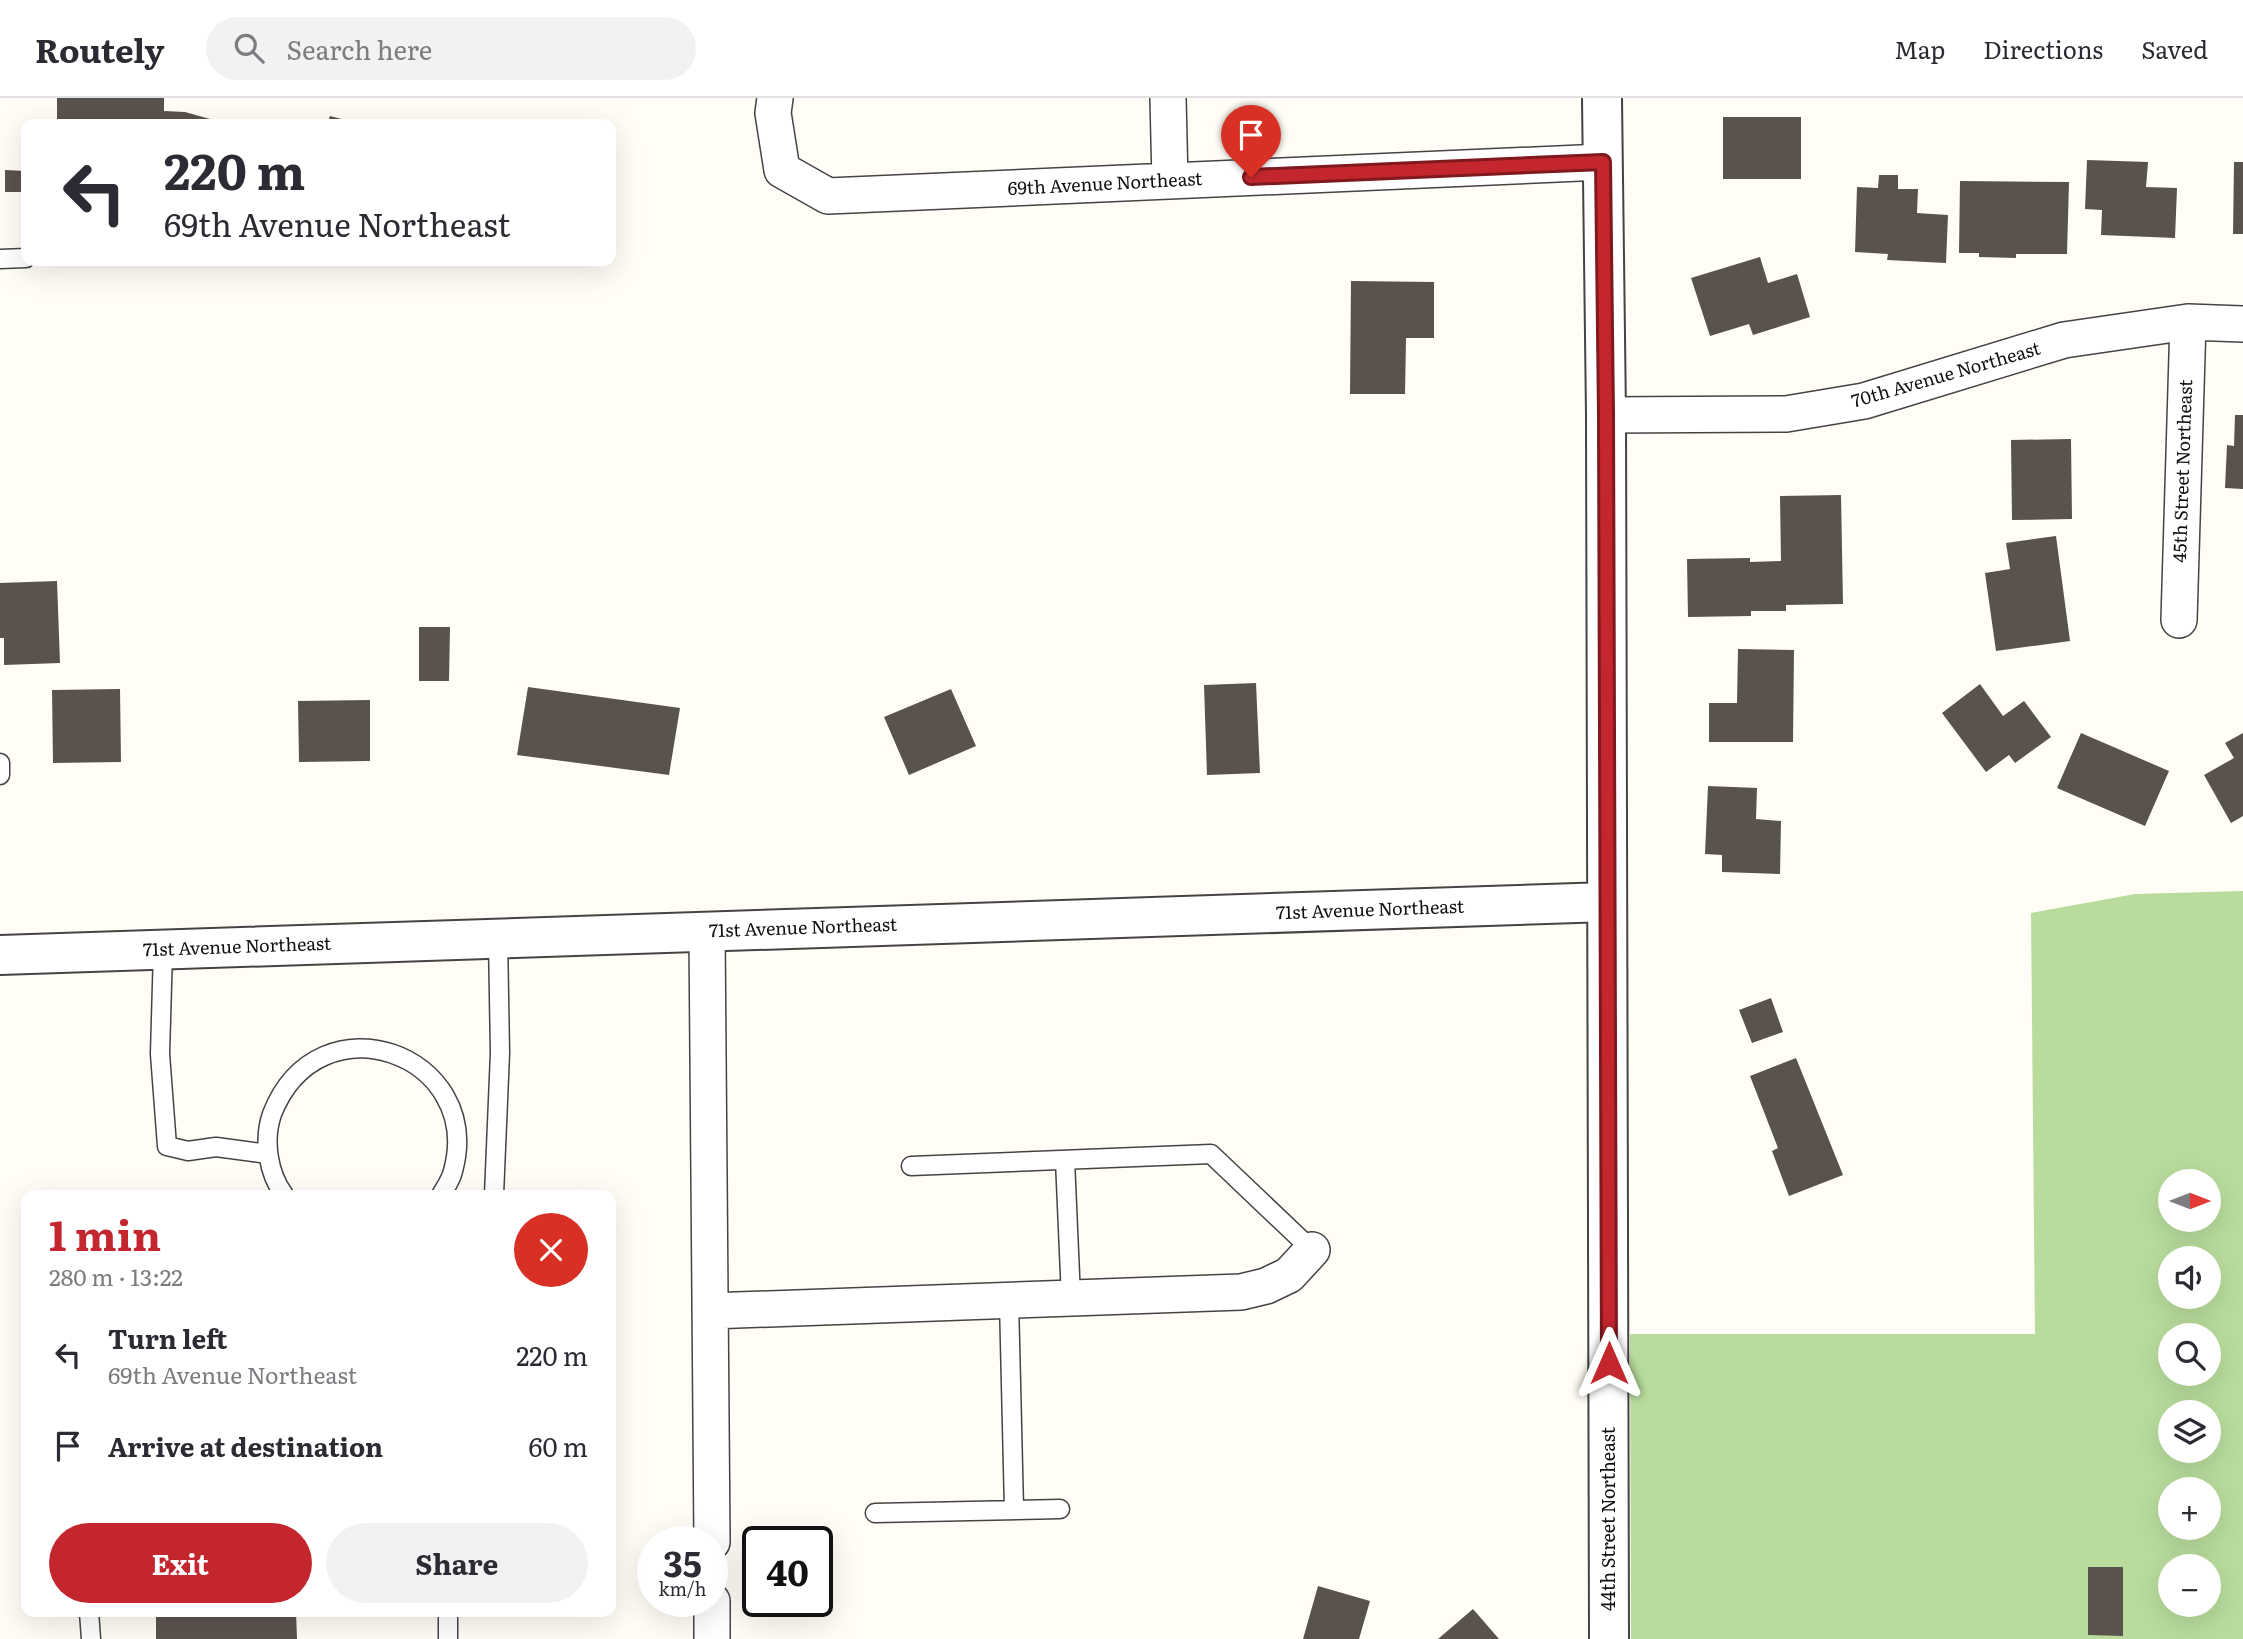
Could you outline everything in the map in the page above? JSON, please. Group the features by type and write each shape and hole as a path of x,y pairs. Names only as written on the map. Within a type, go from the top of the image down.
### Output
{"street":[{"name":"69th Avenue Northeast","path":"775,98 773,113 782,170 828,196 1603,162"},
{"path":"1168,98 1170,181"},
{"name":"44th Street Northeast","path":"1602,98 1606,415 1609,1639"},
{"name":"70th Avenue Northeast","path":"1606,415 1786,414 1864,401 2064,340 2188,322 2243,324"},
{"name":"45th Street Northeast","path":"2179,620 2188,322"},
{"name":"71st Avenue Northeast","path":"0,955 1607,902"},
{"path":"707,932 712,1526"},
{"path":"710,1311 1241,1292 1266,1286 1289,1275 1312,1250"},
{"path":"712,1617 712,1639"}],"lane":[{"path":"0,259 21,258"},
{"path":"0,763 0,775"},
{"path":"494,1190 500,1053 498,939"},
{"path":"163,950 160,1054 167,1146 188,1151 216,1147 268,1154"},
{"path":"280,1190 276,1185 268,1154 269,1123 280,1094 301,1070 327,1055 357,1048 388,1051 415,1064 438,1085 453,1112 457,1142 453,1173 444,1190"},
{"path":"911,1166 1211,1154 1312,1250"},
{"path":"1065,1160 1071,1298"},
{"path":"1009,1301 1014,1509"},
{"path":"875,1513 1060,1508"},
{"path":"89,1617 91,1639"},
{"path":"448,1639 449,1617"}],"green space":[{"path":"2243,891 2243,1639 1631,1639 1630,1334 2035,1334 2031,913 2135,894"}],"building":[{"path":"57,98 164,98 164,111 185,112 210,119 57,119"},
{"path":"1723,117 1801,117 1801,179 1723,179"},
{"path":"2087,160 2148,162 2146,187 2177,188 2175,238 2101,235 2102,210 2085,209"},
{"path":"2234,162 2243,162 2243,234 2233,234"},
{"path":"5,170 21,171 21,192 5,192"},
{"path":"1879,175 1898,175 1898,189 1918,189 1917,213 1948,215 1946,263 1887,260 1888,254 1855,252 1857,187 1878,188"},
{"path":"1960,181 2069,182 2067,254 2016,254 2016,258 1979,257 1979,253 1959,253"},
{"path":"1760,257 1768,283 1797,274 1810,317 1753,335 1749,324 1710,336 1691,278"},
{"path":"1351,281 1434,282 1434,338 1406,338 1405,394 1350,394"},
{"path":"2235,415 2243,415 2243,489 2225,488 2227,445 2234,446"},
{"path":"2071,439 2072,519 2012,520 2011,440"},
{"path":"1841,495 1843,604 1786,605 1786,611 1751,611 1751,616 1688,617 1687,559 1750,558 1750,562 1781,561 1780,496"},
{"path":"2056,536 2070,641 1996,651 1985,573 2010,569 2006,543"},
{"path":"57,581 60,663 4,665 4,638 0,638 0,583"},
{"path":"419,627 450,627 449,681 419,681"},
{"path":"1738,649 1794,650 1793,742 1709,742 1709,703 1737,703"},
{"path":"1256,683 1260,773 1207,775 1204,685"},
{"path":"1980,684 2003,716 2024,701 2051,737 2015,763 2009,755 1986,772 1942,713"},
{"path":"528,687 680,708 669,775 517,755"},
{"path":"120,689 121,762 53,763 52,690"},
{"path":"951,689 976,746 909,775 884,717"},
{"path":"370,700 370,761 299,762 298,701"},
{"path":"2081,733 2169,771 2145,826 2057,788"},
{"path":"2243,733 2243,816 2231,823 2204,775 2234,758 2225,743"},
{"path":"1708,786 1757,788 1756,819 1781,821 1780,874 1722,872 1722,855 1705,854"},
{"path":"1771,998 1783,1032 1752,1043 1739,1010"},
{"path":"1796,1058 1843,1175 1789,1196 1772,1151 1778,1148 1750,1076"},
{"path":"2088,1567 2123,1567 2123,1636 2088,1635"},
{"path":"1318,1586 1370,1601 1359,1639 1303,1639"},
{"path":"1473,1609 1499,1639 1438,1639"},
{"path":"156,1617 296,1617 297,1639 156,1639"}],"route":[{"path":"1251,177 1603,162 1609,1363"}]}
